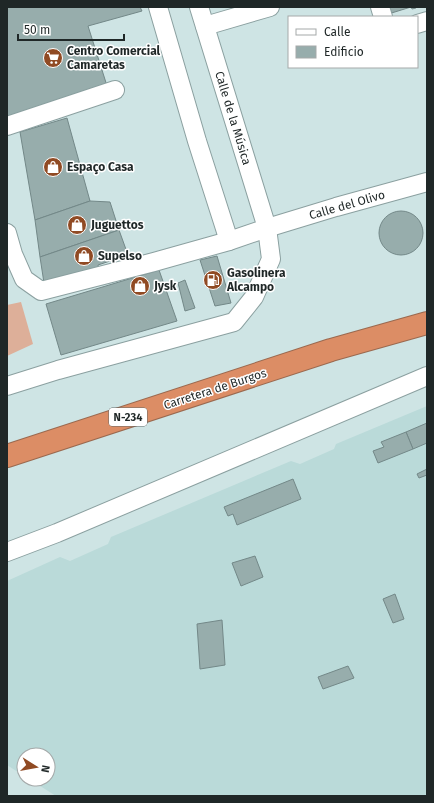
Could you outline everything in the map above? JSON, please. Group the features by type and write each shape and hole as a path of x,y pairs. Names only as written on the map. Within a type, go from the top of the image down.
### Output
{"highway":[{"name":"Carretera de Burgos","path":"7,456 331,350 427,315"},
{"name":"Carretera de Burgos","path":"331,350 427,323"}],"street":[{"path":"158,7 197,141 229,241"},
{"name":"Calle de la Música","path":"7,386 58,370 234,322 254,297 271,259 267,228 199,7"},
{"path":"205,26 270,7"},
{"path":"7,126 115,90"},
{"name":"Calle del Olivo","path":"7,233 13,254 24,280 41,291 229,241 267,228 427,182"},
{"path":"7,552 57,533 427,376"}],"shaded area":[{"path":"21,302 33,344 7,356 7,305"},
{"path":"427,406 427,796 56,796 42,787 56,787 56,747 16,747 16,771 7,765 7,581 60,557 70,561 108,544 111,537 291,461 300,464 334,449 336,444"}],"building":[{"name":"Centro Comercial Camaretas","path":"7,7 140,7 142,11 88,26 108,89 7,119"},
{"path":"383,7 411,7 385,15"},
{"name":"Espaço Casa","path":"67,118 90,201 35,220 20,132"},
{"name":"Juguettos","path":"90,201 110,202 119,230 40,257 35,220"},
{"path":"401,211 413,215 419,221 423,233 419,245 413,251 401,255 389,251 383,245 379,233 383,221 389,215"},
{"name":"Supelso","path":"119,230 128,255 98,265 99,271 44,283 40,257"},
{"path":"217,256 231,303 215,306 200,260"},
{"path":"159,270 177,321 61,355 46,304"},
{"path":"185,280 195,308 185,311 178,283"},
{"path":"427,423 427,443 413,449 406,432"},
{"path":"406,432 413,449 378,463 373,451 384,447 381,442"},
{"path":"427,469 427,475 419,478 417,474"},
{"path":"293,479 301,499 237,525 233,514 228,516 224,507"},
{"path":"255,556 263,577 241,586 232,563"},
{"path":"395,594 404,619 393,623 383,599"},
{"path":"222,620 225,665 200,669 197,624"},
{"path":"348,666 354,678 323,689 318,677"}],"place":[{"name":"Centro Comercial Camaretas","path":"53,58"},
{"name":"Espaço Casa","path":"53,167"},
{"name":"Juguettos","path":"77,225"},
{"name":"Supelso","path":"84,256"},
{"name":"Gasolinera Alcampo","path":"213,280"},
{"name":"Jysk","path":"140,286"}]}
